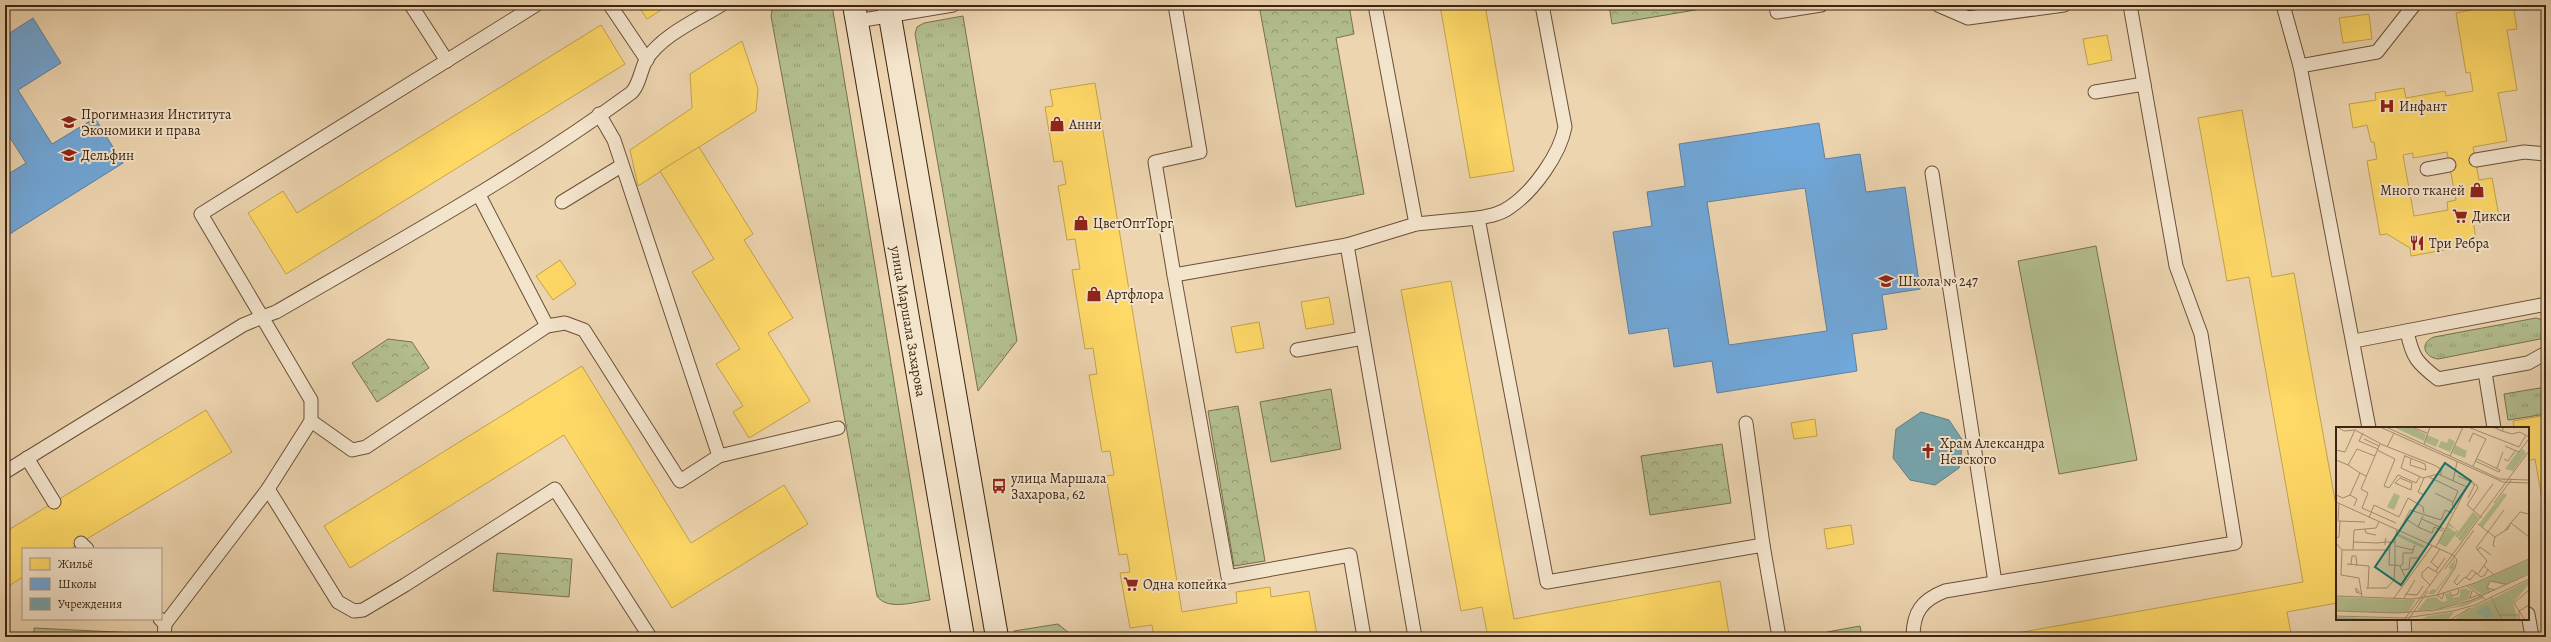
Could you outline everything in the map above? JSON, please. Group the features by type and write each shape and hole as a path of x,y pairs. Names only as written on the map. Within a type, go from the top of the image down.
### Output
{"street":[{"path":"889,10 997,637"},
{"name":"улица Маршала Захарова","path":"856,13 963,637"}],"lane":[{"path":"412,5 447,60"},
{"path":"163,627 268,489 310,421 311,400 201,214 536,5"},
{"path":"610,5 647,60"},
{"path":"5,472 243,325 276,312 479,195 633,91 647,60 668,38 721,5"},
{"path":"856,13 953,5"},
{"path":"1175,5 1200,152 1155,162 1228,577 1350,555 1364,637"},
{"path":"1374,5 1416,224"},
{"path":"1174,275 1347,245 1416,224 1478,218 1495,215 1510,208 1526,194 1562,144 1565,126 1542,5"},
{"path":"1776,5 1777,12 1821,5"},
{"path":"1938,5 1968,18 2064,5"},
{"path":"1913,637 1913,622 1919,607 1931,596 1945,591 2235,543 2201,334 2176,266 2130,5"},
{"path":"2283,5 2300,66 2341,288 2354,341 2369,427"},
{"path":"2300,66 2377,52 2414,5"},
{"path":"2095,92 2144,84"},
{"path":"599,114 614,140 621,166 719,456"},
{"path":"2476,160 2524,152 2546,154"},
{"path":"2427,169 2449,165"},
{"path":"562,202 621,166"},
{"path":"1932,172 1995,582"},
{"path":"479,195 547,326"},
{"path":"1478,218 1546,582 1763,545"},
{"path":"1347,245 1416,637"},
{"path":"2354,341 2546,304"},
{"path":"310,421 352,450 366,448 547,326 565,323 584,330 680,480 719,456 838,428"},
{"path":"2407,331 2411,350 2420,365 2438,379 2485,372 2528,363 2546,353"},
{"path":"1297,350 1363,338"},
{"path":"2485,372 2494,427"},
{"path":"1746,423 1763,545 1779,637"},
{"path":"27,458 54,502"},
{"path":"268,489 338,602 354,612 363,610 405,585 555,489 650,637"},
{"path":"2404,620 2405,637"},
{"path":"2529,620 2532,637"}],"green space":[{"path":"773,5 832,5 930,600 909,604 894,604 881,601 877,596 771,16"},
{"path":"1259,5 1349,5 1354,34 1336,38 1364,194 1296,207"},
{"path":"1609,5 1725,5 1612,24"},
{"path":"963,16 1017,341 978,391 915,34 917,27 924,23"},
{"path":"2096,246 2137,460 2059,474 2018,261"},
{"path":"2536,318 2543,320 2546,326 2545,336 2540,339 2438,359 2429,356 2425,350 2426,343 2434,337"},
{"path":"388,339 412,342 429,368 377,402 352,363"},
{"path":"2546,387 2546,414 2508,420 2504,394"},
{"path":"1331,389 1341,449 1271,462 1260,402"},
{"path":"1238,406 1265,561 1234,566 1208,411"},
{"path":"1722,444 1731,503 1650,515 1641,456"},
{"path":"497,553 572,559 569,597 493,591"},
{"path":"1058,624 1069,633 1070,637 1015,637 1014,631"},
{"path":"1860,626 1862,637 1828,637 1827,632"},
{"path":"34,628 136,633 136,637 34,637"}],"building: Жильё":[{"path":"638,5 669,5 647,19"},
{"path":"1440,5 1485,5 1514,171 1470,178"},
{"path":"2476,5 2502,5 2503,7 2513,5 2517,29 2507,30 2517,90 2498,93 2507,141 2473,147 2479,180 2492,178 2499,216 2473,221 2477,244 2411,256 2410,248 2387,234 2380,235 2367,161 2377,159 2374,142 2371,142 2367,125 2353,128 2349,104 2376,100 2375,93 2404,88 2406,98 2445,91 2446,96 2473,91 2470,72 2466,73 2456,13 2476,9","holes":["2447,152 2456,200 2447,202 2448,210 2414,216 2403,155 2413,153 2413,158"]},
{"path":"2369,14 2372,39 2343,43 2339,18"},
{"path":"601,25 625,64 286,274 248,213 283,191 297,213"},
{"path":"2107,35 2112,60 2088,65 2083,39"},
{"path":"742,41 758,89 756,111 638,186 630,150 692,108 690,74"},
{"path":"1095,83 1182,612 1237,603 1236,592 1270,587 1271,597 1309,591 1317,635 1154,637 1152,625 1130,628 1120,573 1130,572 1127,554 1119,555 1106,476 1114,475 1110,451 1102,452 1089,375 1097,374 1093,348 1085,349 1072,270 1080,269 1075,239 1067,240 1058,186 1066,184 1062,161 1054,162 1045,107 1053,106 1050,90"},
{"path":"2242,110 2272,277 2294,273 2336,505 2336,603 2287,612 2291,634 2277,637 1995,637 2303,582 2249,277 2227,281 2198,118"},
{"path":"699,147 753,234 744,240 793,318 768,333 810,401 749,438 733,412 743,406 716,364 740,349 692,272 714,259 660,171"},
{"path":"560,260 576,284 553,300 536,276"},
{"path":"1451,281 1514,619 1720,581 1729,634 1713,637 1488,637 1482,607 1461,611 1401,290"},
{"path":"1329,297 1334,324 1306,329 1301,302"},
{"path":"1259,322 1264,348 1236,353 1231,327"},
{"path":"582,366 691,543 784,485 808,524 672,608 564,435 350,568 324,526"},
{"path":"206,410 232,452 72,548 22,548 22,578 7,587 5,585 5,532"},
{"path":"2546,415 2546,522 2535,459 2529,461 2529,427 2514,427 2513,421"},
{"path":"1815,419 1817,436 1794,439 1791,423"},
{"path":"1851,525 1854,544 1827,549 1824,529"}],"building: Школы":[{"path":"33,18 61,63 18,90 52,144 95,118 123,163 5,237 5,176 26,163 5,130 5,36"},
{"path":"1819,123 1825,159 1860,154 1866,192 1905,187 1920,289 1882,295 1887,329 1852,334 1857,371 1717,393 1712,361 1674,367 1668,328 1629,334 1613,232 1652,226 1647,192 1685,186 1679,144","holes":["1805,188 1827,331 1729,345 1707,202"]}],"building: Учреждения":[{"name":"Храм Александра Невского","path":"1921,412 1949,420 1963,441 1959,468 1935,485 1910,480 1893,458 1896,429"}],"place":[{"name":"Инфант","path":"2387,106"},
{"name":"Прогимназия Института Экономики и права","path":"69,122"},
{"name":"Анни","path":"1057,124"},
{"name":"Дельфин","path":"69,155"},
{"name":"Много тканей","path":"2477,190"},
{"name":"Дикси","path":"2460,216"},
{"name":"ЦветОптТорг","path":"1081,223"},
{"name":"Три Ребра","path":"2417,243"},
{"name":"Школа № 247","path":"1886,281"},
{"name":"Артфлора","path":"1094,294"},
{"name":"Храм Александра Невского","path":"1928,451"},
{"name":"улица Маршала Захарова, 62","path":"999,486"},
{"name":"Одна копейка","path":"1131,584"}]}
